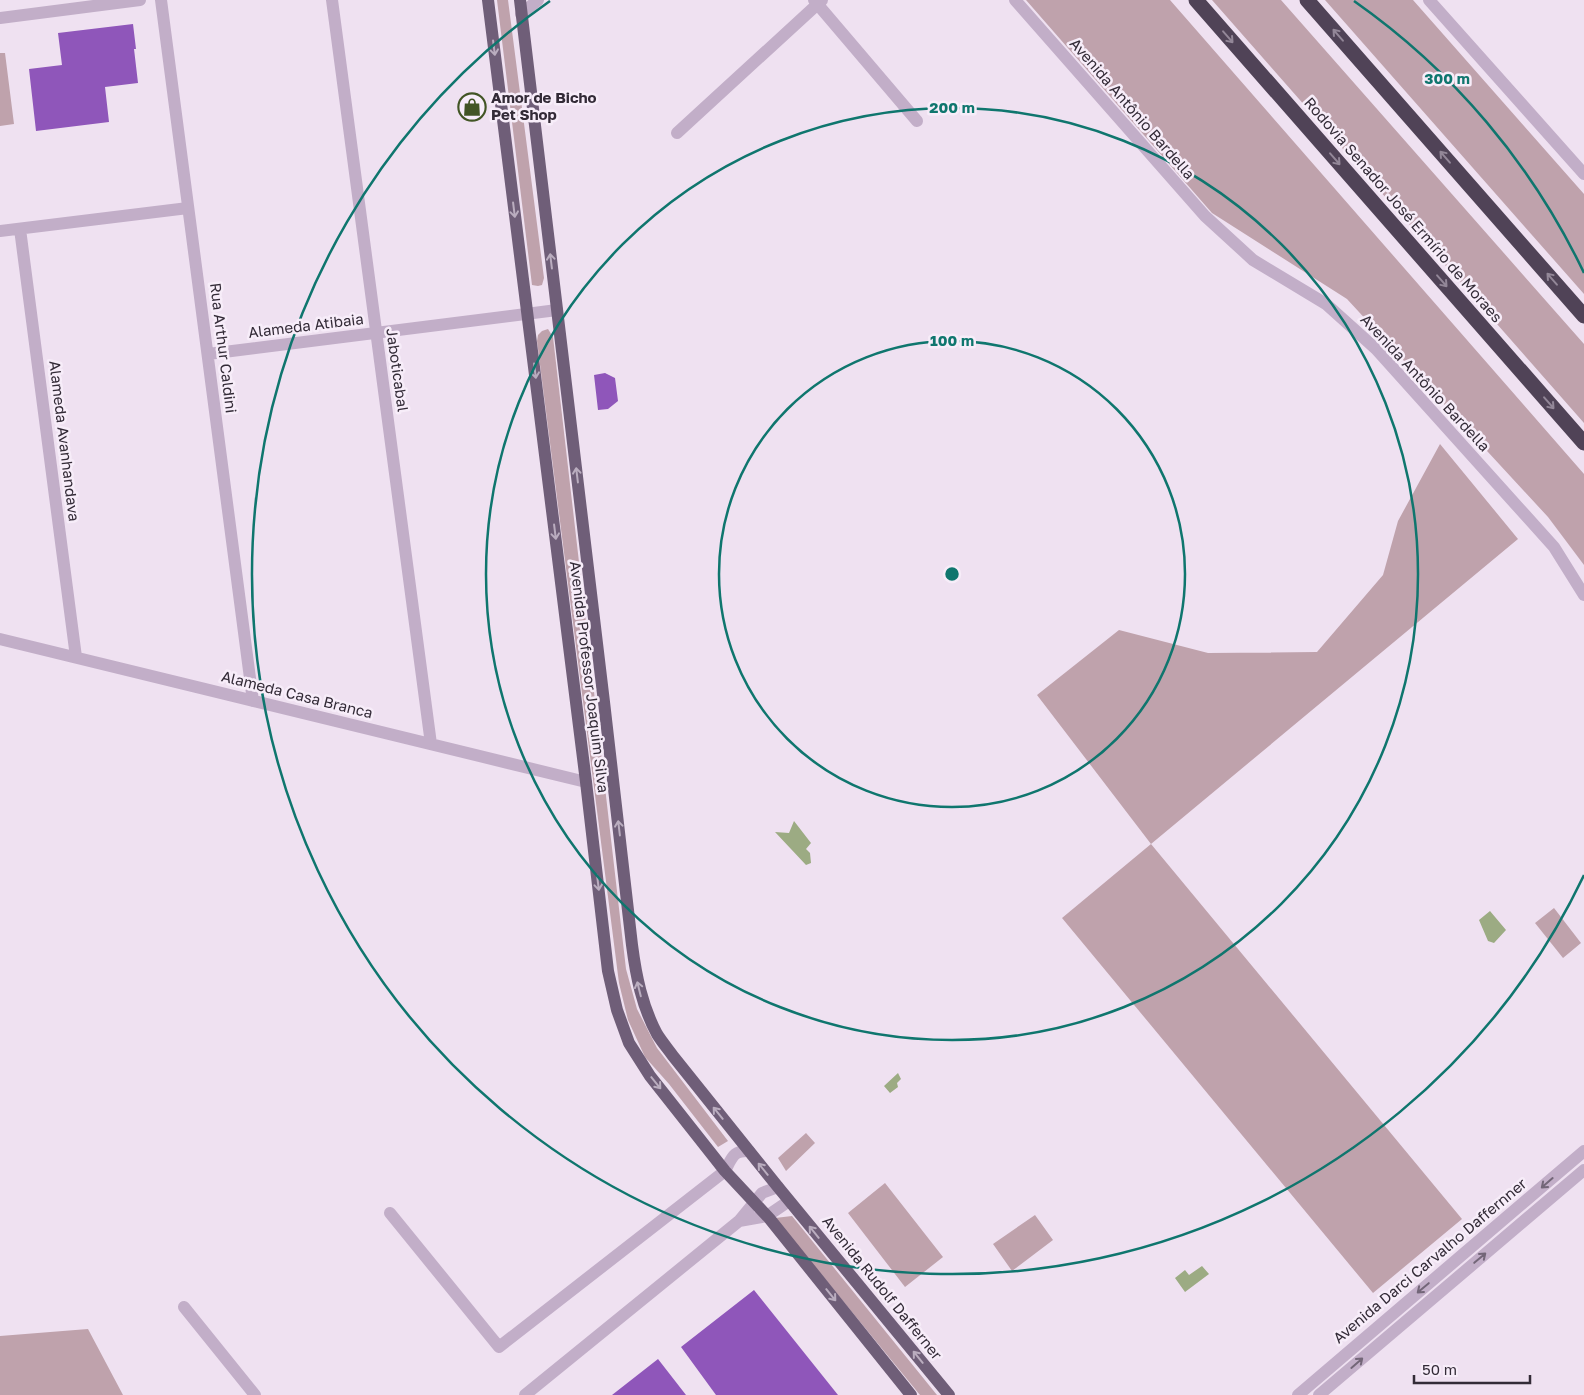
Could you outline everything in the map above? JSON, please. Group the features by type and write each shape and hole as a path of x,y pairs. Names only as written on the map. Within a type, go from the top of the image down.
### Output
{"highway":[{"name":"Rodovia Senador José Ermírio de Moraes","path":"1196,0 1584,443"},
{"path":"1307,0 1584,316"}],"main road":[{"name":"Avenida Professor Joaquim Silva","path":"488,0 608,971 617,1010 629,1043 650,1076 725,1171"},
{"name":"Avenida Professor Joaquim Silva","path":"520,0 636,973 643,1002 657,1034"},
{"name":"Avenida Rudolf Dafferner","path":"657,1034 789,1201 949,1395"},
{"path":"725,1171 755,1201 911,1395"}],"street":[{"path":"0,18 140,0"},
{"name":"Rua Arthur Caldini","path":"161,0 253,701"},
{"name":"Jaboticabal","path":"332,0 431,744"},
{"path":"521,14 538,0"},
{"name":"Avenida Antônio Bardella","path":"1015,0 1205,216 1253,260 1326,304 1376,349 1554,547 1584,595"},
{"path":"1429,0 1584,174"},
{"path":"677,133 818,1 917,121"},
{"path":"0,231 188,208"},
{"name":"Alameda Avanhandava","path":"20,229 76,657"},
{"path":"527,314 557,310"},
{"name":"Alameda Atibaia","path":"208,354 527,314"},
{"name":"Alameda Casa Branca","path":"0,639 586,782"},
{"path":"390,1213 499,1347 725,1171 736,1153 749,1151"},
{"name":"Avenida Darci Carvalho Daffernner","path":"1298,1395 1584,1151"},
{"name":"Avenida Darci Carvalho Daffernner","path":"1320,1395 1584,1170"},
{"path":"525,1395 739,1221 762,1194 778,1187"},
{"path":"1529,1198 1539,1208"},
{"path":"739,1221 767,1216 789,1201"},
{"path":"184,1307 255,1395"}],"shaded area":[{"path":"497,0 508,0 544,278 542,285 538,286 532,285"},
{"path":"1026,0 1170,0 1584,474 1584,565 1548,517 1347,299 1212,213"},
{"path":"1212,0 1281,0 1584,344 1584,423"},
{"path":"1325,0 1413,0 1584,194 1584,294"},
{"path":"0,53 5,53 14,124 0,126"},
{"path":"548,329 553,337 626,969 637,1009 657,1048 728,1141 718,1147 669,1084 645,1057 628,1020 619,983 537,341 538,335"},
{"path":"1440,444 1518,539 1151,844 1037,695 1119,630 1208,653 1317,652 1383,575 1398,521"},
{"path":"794,821 811,843 806,849 810,853 811,863 806,865 775,832 789,833"},
{"path":"1151,844 1462,1219 1373,1293 1062,918"},
{"path":"1554,908 1581,943 1563,958 1535,923"},
{"path":"1490,911 1506,930 1494,943 1488,941 1479,920"},
{"path":"898,1073 901,1079 897,1083 898,1087 890,1093 884,1086"},
{"path":"806,1133 815,1143 786,1171 778,1158"},
{"path":"885,1183 943,1257 905,1287 848,1213"},
{"path":"1035,1215 1053,1240 1012,1271 993,1244"},
{"path":"792,1216 937,1395 920,1395 775,1218"},
{"path":"1202,1266 1209,1274 1185,1292 1175,1278 1185,1270 1189,1275"},
{"path":"88,1329 123,1395 0,1395 0,1336"}],"building":[{"path":"133,24 138,83 105,87 109,122 36,131 29,69 62,65 58,33"},
{"path":"605,373 615,378 618,401 608,409 598,410 594,375"},
{"path":"754,1290 838,1395 716,1395 681,1347"},
{"path":"658,1359 686,1395 612,1395"}],"place":[{"name":"Amor de Bicho Pet Shop","path":"472,107"}]}
